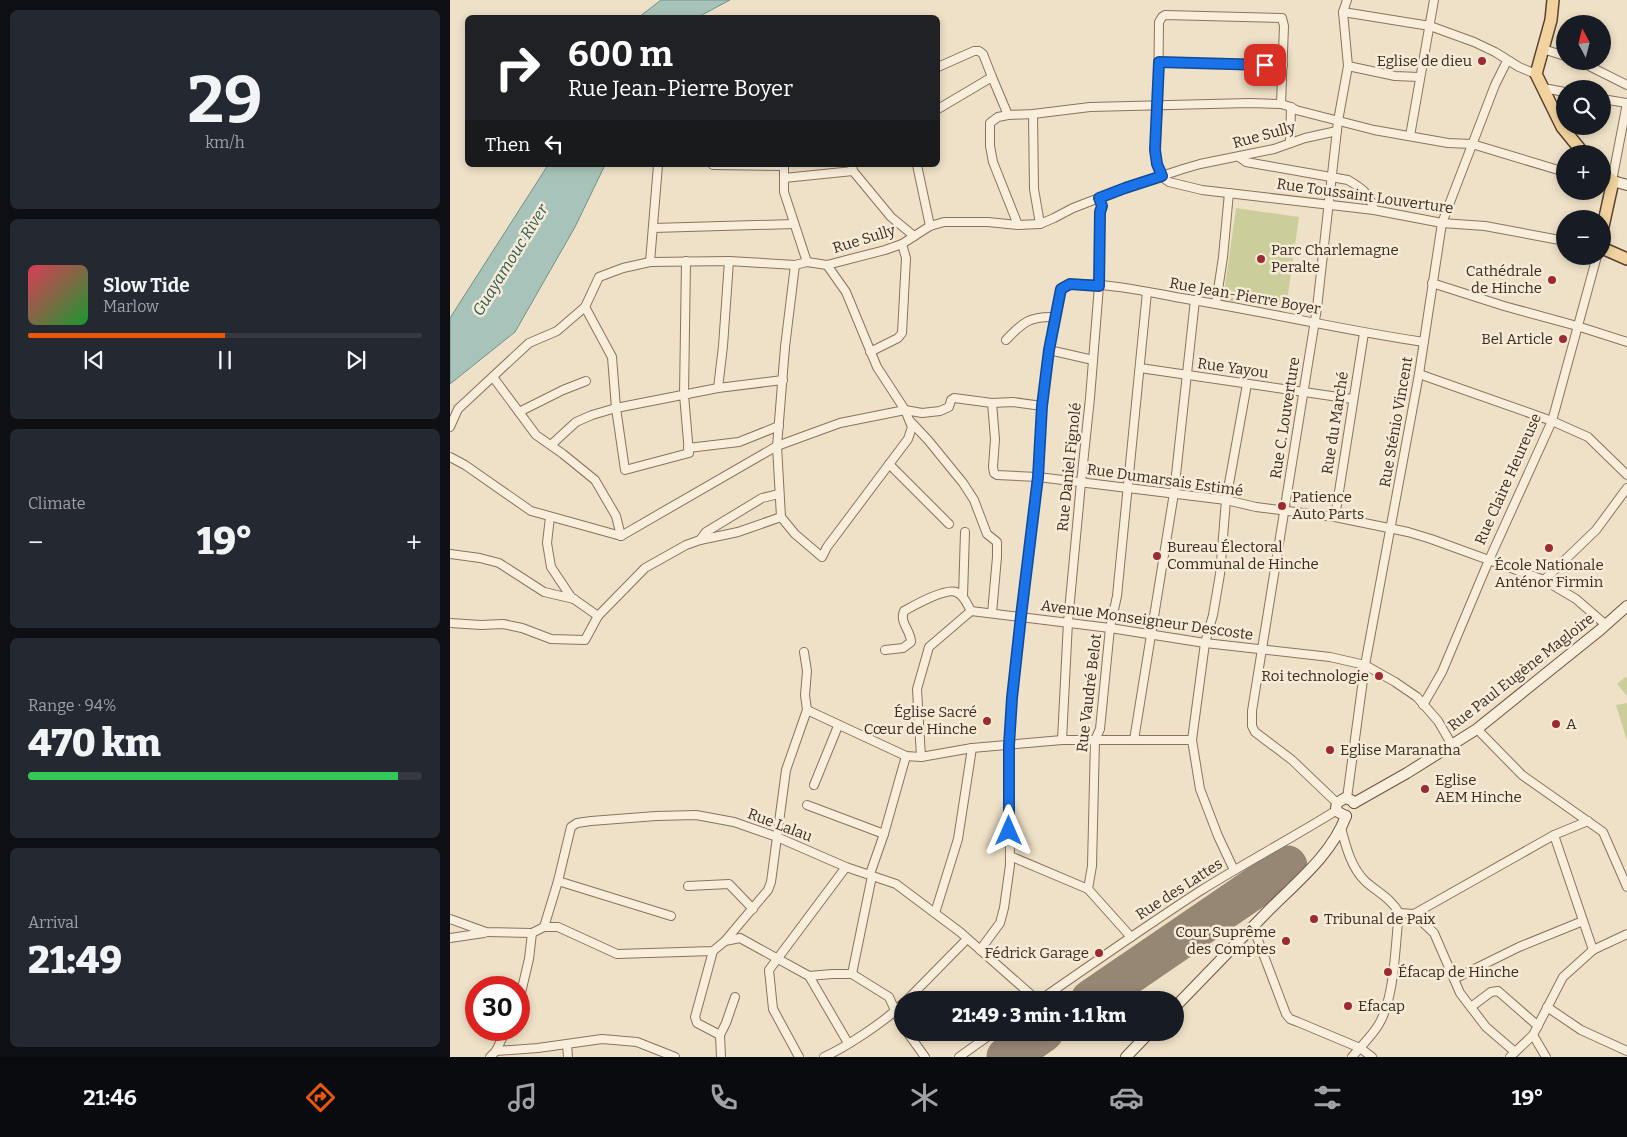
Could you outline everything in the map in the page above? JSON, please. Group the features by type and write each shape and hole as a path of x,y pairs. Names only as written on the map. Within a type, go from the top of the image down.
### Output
{"main road":[{"path":"1553,0 1551,20 1536,74 1562,126 1577,145"},
{"path":"1611,181 1627,186"},
{"path":"1611,252 1627,259"},
{"name":"Rue Paul Eugène Magloire","path":"1350,801 1407,774 1477,729 1627,606"},
{"path":"1184,998 1308,871 1331,844 1346,816 1354,810 1350,801 1340,799 1337,806 1340,814 1346,816"},
{"path":"1126,1057 1141,1041"}],"street":[{"name":"Rue C. Louverture","path":"1337,806 1292,760 1255,732 1252,726 1252,711 1314,322 1338,121 1348,66 1342,12 1347,0"},
{"path":"1410,136 1434,0"},
{"path":"1342,12 1430,26 1474,42 1496,52 1507,61 1536,74"},
{"path":"1162,176 1157,164 1155,150 1158,105 1159,22 1162,17 1282,18 1284,21 1282,104"},
{"path":"1543,49 1556,53"},
{"path":"940,66 979,51 983,54 1008,115"},
{"name":"Rue Sténio Vincent","path":"1350,801 1365,665 1419,374 1442,223 1495,85 1507,61"},
{"path":"1159,62 1283,65"},
{"path":"1348,66 1395,76 1419,77"},
{"path":"1597,70 1627,85"},
{"path":"940,108 992,76"},
{"path":"1543,88 1556,90"},
{"path":"1611,100 1627,103 1611,168"},
{"path":"1018,225 993,162 990,146 990,123 998,117 1008,115 1033,114 1090,106 1282,104 1296,110 1374,130 1448,143 1472,144 1556,169"},
{"path":"1290,144 1291,107"},
{"path":"1033,114 1034,189 1040,224"},
{"name":"Rue Sully","path":"450,427 458,409 529,343 557,331 585,307 599,277 622,268 650,262 729,261 795,265 807,262 827,265 902,244 930,226 944,222 1040,224 1073,208 1125,188 1200,164 1240,157 1290,144 1305,138 1337,132"},
{"path":"1240,157 1246,162 1348,180 1361,188 1370,197 1374,210"},
{"path":"650,262 658,167"},
{"path":"784,167 784,192 807,262"},
{"path":"917,167 930,226"},
{"path":"784,178 852,168 891,216 914,236"},
{"name":"Rue Toussaint Louverture","path":"1162,176 1169,182 1182,186 1328,206 1374,210 1442,223 1485,226 1556,239"},
{"path":"1216,303 1223,257 1229,193"},
{"name":"Rue Daniel Fignolé","path":"1062,740 1068,622 1099,286 1100,212 1102,206 1099,198"},
{"path":"653,228 794,224"},
{"path":"870,352 898,338 902,333 906,258 902,244"},
{"path":"718,388 729,261"},
{"path":"585,307 612,356 624,470 689,453 684,395 686,262"},
{"path":"795,265 785,348 784,380 777,446 780,518 795,534 822,557 827,546 908,439 912,427 911,422"},
{"path":"827,265 846,292 877,367 911,422 964,483 974,500 987,534 997,542 992,613"},
{"name":"Rue Claire Heureuse","path":"1424,705 1442,672 1489,560 1552,421 1594,265"},
{"path":"1432,283 1627,342"},
{"name":"Rue Jean-Pierre Boyer","path":"1055,317 1061,289 1070,284 1147,292 1216,303 1364,333 1424,342"},
{"name":"Rue Vaudré Belot","path":"1088,889 1092,866 1095,740 1100,729 1110,628 1117,596 1147,292"},
{"path":"1134,740 1174,493 1195,300"},
{"path":"980,950 1000,923 1006,891 1010,856 1009,745 1021,616 1038,477 1042,406 1055,317 1035,317 1024,322 1006,340"},
{"name":"Rue du Marché","path":"1335,517 1352,399 1364,333"},
{"path":"1049,350 1093,360"},
{"name":"Rue Yayou","path":"1140,368 1352,399"},
{"path":"1419,374 1552,421 1588,437 1627,476"},
{"path":"493,377 536,435 595,480 616,516 621,536"},
{"path":"551,445 576,422 616,408 718,388 784,380"},
{"path":"519,412 586,381"},
{"path":"1234,870 1218,836 1200,789 1192,740 1205,643 1220,574 1226,500 1247,384"},
{"path":"450,457 465,465 530,511 621,536 777,446 840,423 905,410 922,413 940,411 946,409 951,400 956,398 992,403 1013,402 1042,406"},
{"name":"Rue Dumarsais Estimé","path":"992,403 995,439 993,467 994,473 997,475 1038,477 1226,500 1256,507 1335,517 1390,528 1431,539 1544,580 1576,599 1606,625"},
{"path":"688,448 739,442 779,426"},
{"path":"889,464 949,524"},
{"path":"1544,580 1596,530 1627,488"},
{"path":"700,540 706,532 762,498 779,494"},
{"path":"550,517 547,543 551,567 574,599 598,616"},
{"path":"450,623 481,626 503,624 522,628 551,639 585,640 598,616 645,568 686,545 738,532 780,518"},
{"path":"921,757 918,689 929,647 971,611 963,596 965,532"},
{"path":"450,554 499,563 544,592 574,599"},
{"path":"884,650 903,648 911,642 911,637 902,621 904,612 948,592 956,592 963,596"},
{"name":"Avenue Monseigneur Descoste","path":"971,611 1068,622 1205,643 1330,657 1365,665 1417,697 1438,721 1452,745"},
{"path":"720,1035 697,1023 695,1017 713,951 725,941 753,909 768,890 771,882 786,770 807,710 805,695 807,671 804,652"},
{"path":"807,710 906,756 921,757 972,748 1062,740 1192,740"},
{"path":"814,785 838,726"},
{"path":"1477,729 1522,775 1603,832 1627,887"},
{"path":"935,913 958,839 972,748"},
{"path":"852,974 871,875 906,756"},
{"path":"807,805 884,834"},
{"name":"Rue des Lattes","path":"1053,991 1131,937 1234,870 1296,836 1337,806"},
{"name":"Rue Lalau","path":"544,927 558,881 571,827 578,823 656,816 696,815 734,822 777,837 846,867 896,884 967,939 1026,991"},
{"path":"1399,913 1414,914 1554,835 1588,821"},
{"path":"1341,828 1355,870 1396,907 1399,913 1391,988 1386,1009 1379,1025 1352,1057"},
{"path":"1554,835 1593,950"},
{"path":"1010,856 1088,889 1131,937"},
{"path":"799,1057 773,1009 769,970 846,867"},
{"path":"558,881 671,916"},
{"path":"688,886 729,884 753,909"},
{"path":"1414,914 1434,933 1460,993 1486,1027 1512,1055 1533,1035 1563,977 1593,950 1627,934"},
{"path":"450,919 486,932"},
{"path":"1454,979 1519,947 1583,921"},
{"path":"450,938 486,932 532,933 544,927 558,927 616,954 713,951"},
{"path":"1253,927 1286,1014 1298,1022 1360,1048 1372,1057"},
{"path":"525,976 532,933"},
{"path":"725,941 740,938 749,941 809,976 848,1043"},
{"path":"916,991 967,939"},
{"path":"809,976 852,974 889,997 894,1010"},
{"path":"1471,1007 1491,992 1498,992 1538,1026"},
{"path":"721,1057 720,1035 735,996"},
{"path":"1547,1007 1581,1030 1627,1051"},
{"path":"824,1057 894,1013"},
{"path":"1533,1035 1546,1057"},
{"path":"493,1054 602,1039 637,1042 675,1057"},
{"path":"493,1054 500,1041"},
{"path":"914,1041 926,1057"},
{"path":"959,1057 981,1041"},
{"path":"567,1044 568,1057"}],"green space":[{"name":"Parc Charlemagne Peralte","path":"1236,208 1299,217 1286,309 1223,300"},
{"path":"1625,677 1627,678 1627,696 1617,684"},
{"path":"1627,703 1627,741 1616,705"}],"water":[{"path":"661,0 730,0 702,15 642,15"},
{"name":"Guayamouc River","path":"547,167 604,167 575,227 515,332 450,384 450,318"}],"runway":[{"path":"1104,991 1287,866"},
{"path":"1007,1057 1030,1041"}],"place":[{"name":"Eglise de dieu","path":"1482,61"},
{"name":"Parc Charlemagne Peralte","path":"1261,259"},
{"name":"Cathédrale de Hinche","path":"1552,280"},
{"name":"Bel Article","path":"1563,339"},
{"name":"Patience Auto Parts","path":"1282,506"},
{"name":"École Nationale Anténor Firmin","path":"1549,548"},
{"name":"Bureau Électoral Communal de Hinche","path":"1157,556"},
{"name":"Roi technologie","path":"1379,676"},
{"name":"Église Sacré Cœur de Hinche","path":"987,721"},
{"name":"A","path":"1556,724"},
{"name":"Eglise Maranatha","path":"1330,750"},
{"name":"Eglise AEM Hinche","path":"1425,789"},
{"name":"Tribunal de Paix","path":"1314,919"},
{"name":"Cour Suprême des Comptes","path":"1286,941"},
{"name":"Fédrick Garage","path":"1099,953"},
{"name":"Éfacap de Hinche","path":"1388,972"},
{"name":"Efacap","path":"1348,1006"}],"route":[{"path":"1009,831 1009,745 1012,698 1038,477 1042,406 1049,350 1061,289 1070,284 1099,286 1100,212 1102,206 1099,198 1162,176 1157,164 1155,150 1159,62 1265,65"}]}
